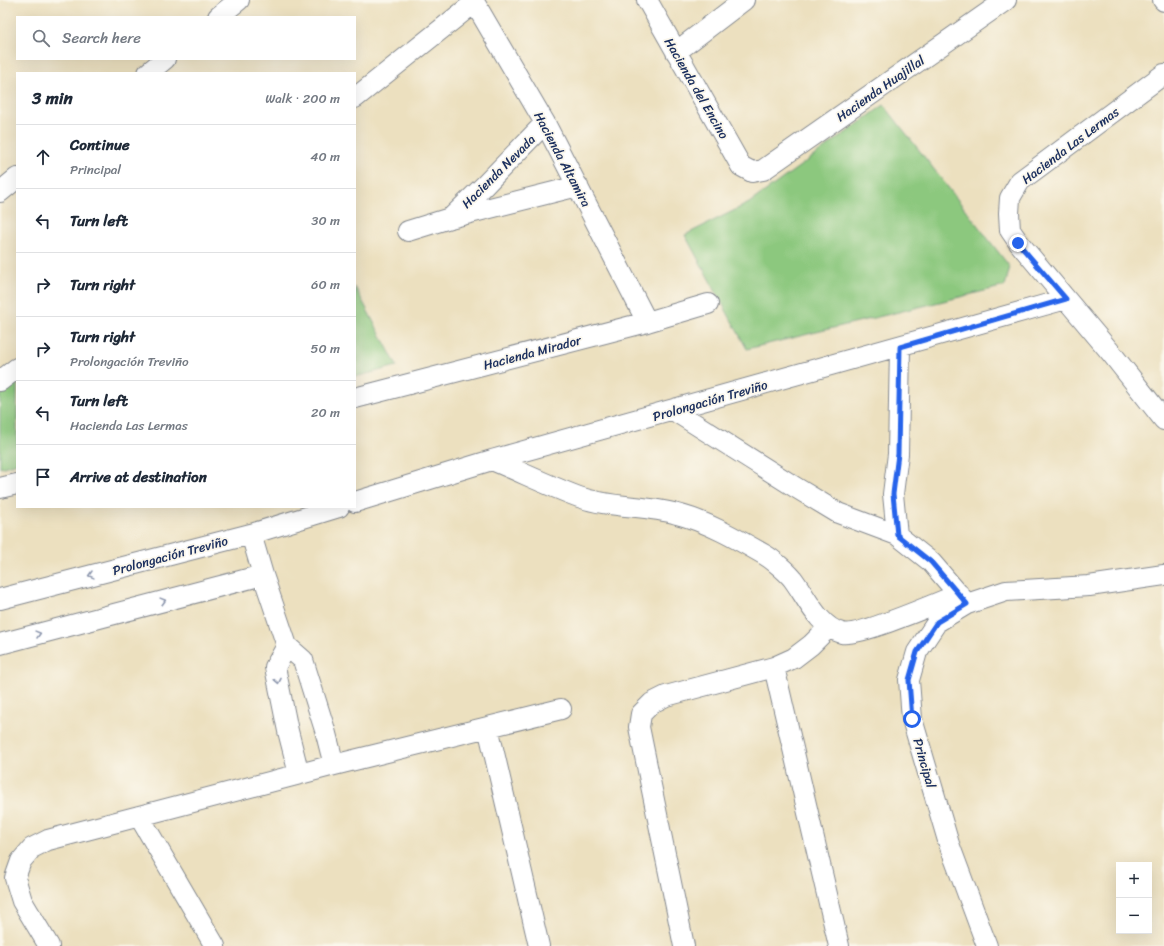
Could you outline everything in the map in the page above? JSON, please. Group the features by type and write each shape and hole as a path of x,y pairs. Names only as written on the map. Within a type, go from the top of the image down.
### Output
{"street":[{"path":"219,16 239,0"},
{"name":"Hacienda del Encino","path":"648,0 741,166 752,172"},
{"path":"676,52 744,0"},
{"name":"Hacienda Huajillal","path":"752,172 763,170 1006,0"},
{"path":"356,97 474,1"},
{"name":"Hacienda Altamira","path":"474,1 545,123 647,322"},
{"path":"149,72 164,60"},
{"name":"Hacienda Las Lermas","path":"1164,74 1020,181 1010,198 1010,230 1018,243 1112,354 1164,420"},
{"name":"Hacienda Nevada","path":"450,218 484,186 545,123"},
{"path":"0,192 16,179"},
{"name":"Hacienda Nevada","path":"408,231 450,218 578,186"},
{"name":"Prolongación Treviño","path":"356,502 492,460 900,347 1066,299"},
{"name":"Hacienda Mirador","path":"356,398 647,322 708,304"},
{"path":"897,535 893,494 898,454 900,347"},
{"path":"0,382 16,369"},
{"path":"492,460 579,497 603,503 677,514 706,524 766,556 791,577 818,616 829,628 843,633 854,632 963,599 931,562 897,535 838,513 673,410"},
{"path":"0,488 16,484"},
{"name":"Prolongación Treviño","path":"0,599 251,534 336,508"},
{"path":"251,534 287,646 303,660 325,730 334,765"},
{"path":"0,644 263,575"},
{"name":"Principal","path":"987,946 949,844 912,719 909,680 917,652 937,622 963,599 1006,591 1089,586 1164,575"},
{"path":"684,946 639,727 641,714 652,703 666,696 774,667 794,658 829,628"},
{"path":"287,646 275,667 288,731 299,774"},
{"path":"774,667 839,946"},
{"path":"49,946 22,902 15,878 21,861 32,848 48,840 334,765 561,709"},
{"path":"488,727 539,946"},
{"path":"139,816 215,946"}],"green space":[{"path":"884,105 1010,267 1005,286 747,349 685,235 749,203"},
{"path":"356,289 397,366 356,377"},
{"path":"16,383 16,463 0,468 0,396"}],"route":[{"path":"912,719 909,680 917,652 937,622 967,604 931,562 897,535 893,494 898,454 900,347 1066,299 1018,243"}]}
